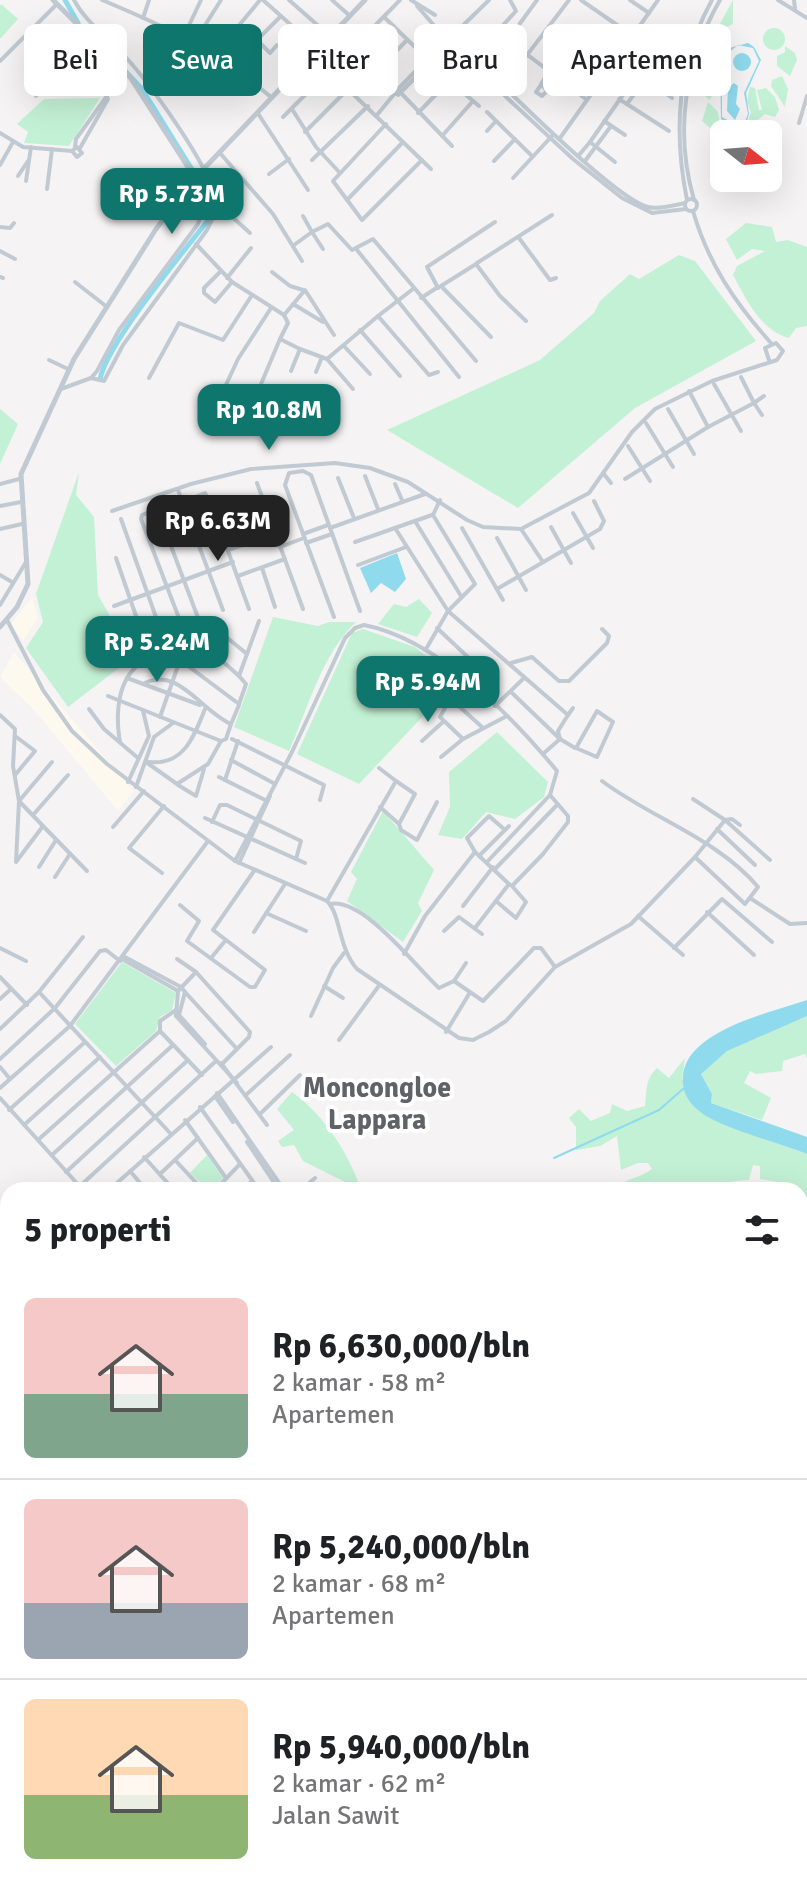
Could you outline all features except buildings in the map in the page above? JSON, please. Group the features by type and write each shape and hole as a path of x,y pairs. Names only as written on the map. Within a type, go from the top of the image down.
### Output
{"street":[{"path":"74,0 87,19 143,78"},
{"path":"104,0 157,24"},
{"path":"143,18 149,0"},
{"path":"190,24 201,0"},
{"path":"206,24 221,0"},
{"path":"241,24 262,0 290,24"},
{"path":"289,0 316,24"},
{"path":"332,0 350,16"},
{"path":"343,24 365,0"},
{"path":"377,24 400,0"},
{"path":"411,0 435,15"},
{"path":"466,24 489,0"},
{"path":"504,24 516,11 510,0"},
{"path":"519,24 537,0"},
{"path":"543,68 527,57 569,0"},
{"path":"581,0 616,24"},
{"path":"630,0 649,13"},
{"path":"641,24 658,0"},
{"path":"112,511 191,484 292,463 335,463 370,468 400,478 483,527 521,529 589,493 649,414 689,391 769,360 777,360 782,354 779,344 771,343 719,276 700,239 688,203 678,147 680,101 690,55 712,0"},
{"path":"688,203 683,138 686,95 700,42 720,0"},
{"path":"779,0 807,18"},
{"path":"794,0 795,9"},
{"path":"0,61 54,1 76,24"},
{"path":"417,6 432,24"},
{"path":"262,37 281,16"},
{"path":"384,17 414,46"},
{"path":"398,49 407,40"},
{"path":"262,45 270,53 277,45"},
{"path":"96,380 119,330 202,218 205,202 196,178 127,74"},
{"path":"414,76 398,92 452,146"},
{"path":"418,113 447,79 479,106"},
{"path":"262,89 274,99"},
{"path":"0,627 27,589 19,479 68,369 170,211 196,178 278,95"},
{"path":"0,133 13,142 31,147 76,149 76,139 108,96"},
{"path":"157,96 203,171 219,205 250,233"},
{"path":"283,117 305,96"},
{"path":"305,132 341,96"},
{"path":"357,96 431,169"},
{"path":"377,115 394,96"},
{"path":"512,96 553,135 574,160 583,163 644,206 655,208 688,203 697,206 693,211"},
{"path":"582,96 587,100"},
{"path":"560,138 590,96"},
{"path":"574,160 621,96"},
{"path":"627,104 633,96"},
{"path":"799,123 807,96"},
{"path":"619,99 669,131"},
{"path":"442,136 473,101"},
{"path":"312,160 368,106"},
{"path":"292,109 305,132 340,173"},
{"path":"487,112 532,156"},
{"path":"259,115 308,190"},
{"path":"487,131 496,121"},
{"path":"604,121 625,135"},
{"path":"386,124 333,184 365,221 422,160"},
{"path":"583,163 611,126"},
{"path":"553,135 579,155 583,163"},
{"path":"513,178 553,135"},
{"path":"494,161 515,139"},
{"path":"1,160 13,142"},
{"path":"347,200 403,142"},
{"path":"590,142 615,162"},
{"path":"26,181 31,147"},
{"path":"47,189 52,149"},
{"path":"220,153 273,214 302,261"},
{"path":"18,176 29,159"},
{"path":"269,174 289,159"},
{"path":"153,186 155,199 170,211"},
{"path":"59,390 96,380 196,244 219,205"},
{"path":"421,298 552,215"},
{"path":"303,216 323,249"},
{"path":"491,337 439,287 427,267 495,222"},
{"path":"0,227 10,228 14,223"},
{"path":"294,245 312,232 331,224 344,242 357,250 459,377"},
{"path":"519,238 550,280 556,278"},
{"path":"357,250 373,239 476,361"},
{"path":"196,244 229,280 284,315 288,323 261,384"},
{"path":"220,272 203,290 213,301 251,248"},
{"path":"0,251 15,259"},
{"path":"476,264 500,296 526,321"},
{"path":"272,272 290,286 303,290 334,335"},
{"path":"75,282 107,307"},
{"path":"316,372 324,358 413,289"},
{"path":"284,315 303,290"},
{"path":"149,378 179,323 197,333 223,340 252,295"},
{"path":"293,304 325,323"},
{"path":"225,387 271,308"},
{"path":"378,316 429,375 438,372"},
{"path":"360,330 400,376"},
{"path":"280,339 324,358 353,389"},
{"path":"769,360 764,351 771,343"},
{"path":"343,346 370,374"},
{"path":"291,371 300,349"},
{"path":"49,360 68,369"},
{"path":"741,377 762,415"},
{"path":"714,384 741,431"},
{"path":"689,391 708,427"},
{"path":"625,479 764,396"},
{"path":"668,409 694,454"},
{"path":"646,423 673,467"},
{"path":"628,446 644,466 650,481"},
{"path":"292,463 295,472"},
{"path":"603,473 611,483"},
{"path":"334,617 285,485 287,474 311,475 360,611"},
{"path":"365,476 378,509"},
{"path":"338,478 354,518"},
{"path":"0,484 19,479"},
{"path":"257,483 303,609"},
{"path":"191,484 195,497"},
{"path":"395,484 402,500"},
{"path":"178,490 223,610"},
{"path":"187,500 205,493 249,609"},
{"path":"280,547 425,494"},
{"path":"149,498 153,511"},
{"path":"235,500 251,541"},
{"path":"355,542 433,515 440,500"},
{"path":"142,501 146,513"},
{"path":"497,589 587,537 604,523 594,501"},
{"path":"0,506 21,502"},
{"path":"182,626 141,519 153,511 160,512 200,623"},
{"path":"573,513 593,548"},
{"path":"426,649 448,611 474,581 433,515"},
{"path":"121,519 162,634"},
{"path":"415,521 461,596"},
{"path":"0,529 22,524"},
{"path":"551,527 571,563"},
{"path":"395,528 448,611 568,715"},
{"path":"462,528 503,600"},
{"path":"304,538 330,529"},
{"path":"521,529 543,562"},
{"path":"228,550 275,534"},
{"path":"497,538 526,590"},
{"path":"358,565 406,547"},
{"path":"116,558 146,645"},
{"path":"238,576 285,559"},
{"path":"0,605 26,562"},
{"path":"114,606 233,562"},
{"path":"262,568 275,607"},
{"path":"0,575 13,582"},
{"path":"7,620 40,686 72,731 128,782 237,862 328,903 347,905 364,915 439,988 454,981 466,963"},
{"path":"239,676 259,621"},
{"path":"247,624 255,631"},
{"path":"237,862 351,630 361,626 426,649 475,687 543,754 557,772 550,795 487,862"},
{"path":"160,717 193,631 217,628 247,654"},
{"path":"437,628 473,664 475,687"},
{"path":"511,663 532,657 559,681 569,681 607,643 609,636 602,629"},
{"path":"146,761 196,796 205,766 221,741 226,739 246,685 211,651 178,635"},
{"path":"120,742 119,702 127,678 150,658 180,660 239,704"},
{"path":"463,677 473,664"},
{"path":"451,669 441,686 450,699 482,727"},
{"path":"127,678 203,707 231,724"},
{"path":"495,706 524,678"},
{"path":"143,684 158,679 173,680 203,707"},
{"path":"511,692 560,739 576,748 597,757 613,722 597,711 576,748"},
{"path":"108,696 221,741"},
{"path":"450,699 440,715 463,739"},
{"path":"146,761 158,762 181,754 190,745 203,707"},
{"path":"560,739 558,731 573,708"},
{"path":"89,709 139,759"},
{"path":"128,782 149,734 143,711"},
{"path":"0,715 15,729 15,775 19,801 16,862 43,826"},
{"path":"441,757 482,727 505,717"},
{"path":"422,741 444,721"},
{"path":"136,787 154,737 173,723"},
{"path":"15,736 35,751 15,775"},
{"path":"543,754 560,739"},
{"path":"225,780 235,740 324,785 320,800"},
{"path":"231,760 275,784"},
{"path":"19,801 52,762"},
{"path":"177,784 205,766"},
{"path":"379,768 415,794 399,824"},
{"path":"33,815 68,775"},
{"path":"219,777 267,801"},
{"path":"396,781 328,903 344,953 378,986 446,1032 467,1040 489,1032 506,1021 555,967 617,934 695,857 725,820 732,819 740,825"},
{"path":"602,781 636,805 705,843 757,885 737,912"},
{"path":"113,827 144,791"},
{"path":"475,928 568,822 568,816 556,806 550,795"},
{"path":"693,799 725,820 770,860"},
{"path":"19,801 87,871"},
{"path":"380,807 399,824 401,830 417,840 437,802"},
{"path":"212,822 220,804 257,820 301,841 296,859"},
{"path":"162,873 129,848 164,806"},
{"path":"463,906 494,868 556,806"},
{"path":"404,954 425,916 478,854 507,828 489,816 467,841 478,854 526,902 515,920 496,901"},
{"path":"205,818 248,840 305,863"},
{"path":"717,829 755,865"},
{"path":"39,867 56,840"},
{"path":"0,1088 70,1026 208,841"},
{"path":"55,877 70,854"},
{"path":"695,857 745,904"},
{"path":"180,905 199,921 186,939 250,987 255,987 265,970 225,941 213,928 254,871"},
{"path":"254,932 285,884"},
{"path":"750,898 790,924 807,923"},
{"path":"674,948 722,899 772,942"},
{"path":"707,912 754,955"},
{"path":"266,913 306,931"},
{"path":"638,916 683,955"},
{"path":"444,931 459,917 482,934"},
{"path":"0,1029 39,992 83,937"},
{"path":"211,958 225,941"},
{"path":"454,981 469,994 485,1000 538,947 555,967"},
{"path":"0,948 26,961"},
{"path":"0,1059 55,1008 104,950 181,991 237,1049"},
{"path":"311,1016 324,986 344,953"},
{"path":"87,1182 202,1075 249,1037 250,1030 196,972 177,959"},
{"path":"196,972 181,991 176,1016 219,1062"},
{"path":"0,977 27,1005"},
{"path":"324,986 343,998"},
{"path":"339,1040 378,986"},
{"path":"0,999 11,989"},
{"path":"181,991 180,1018 247,1094 267,1125"},
{"path":"39,992 170,1133"},
{"path":"446,1032 469,994"},
{"path":"176,1010 160,1021 160,1031 202,1075"},
{"path":"38,1140 160,1031"},
{"path":"9,1110 85,1042"},
{"path":"52,1155 173,1045"},
{"path":"120,1182 170,1133 235,1081 271,1047"},
{"path":"247,1094 290,1055"},
{"path":"24,1126 100,1057"},
{"path":"66,1172 188,1060"},
{"path":"0,1067 10,1079"},
{"path":"260,1114 300,1075"},
{"path":"216,1094 276,1182"},
{"path":"0,1098 75,1182"},
{"path":"200,1107 252,1181"},
{"path":"185,1120 226,1178"},
{"path":"160,1174 198,1138"},
{"path":"144,1157 167,1182"},
{"path":"175,1160 196,1182"},
{"path":"222,1182 240,1164"},
{"path":"130,1171 139,1182"},
{"path":"310,1182 315,1178"}],"shaded area":[{"path":"32,597 38,618 23,641 11,624"},
{"path":"14,652 134,791 118,811 33,709 0,677"}],"green space":[{"path":"733,0 733,24 720,24"},
{"path":"0,6 18,19 0,39"},
{"path":"774,28 782,31 785,39 782,47 774,50 766,47 763,39 766,31"},
{"path":"785,46 795,53 797,60 790,76 777,66 777,56 785,52"},
{"path":"782,76 788,89 785,107 771,86 772,80"},
{"path":"750,87 755,88 759,110 762,110 757,90 766,88 775,97 779,110 775,117 765,114 758,120 748,120 751,112 747,101"},
{"path":"100,98 69,146 24,143 28,132 17,124 44,99"},
{"path":"708,102 718,112 719,120 710,120 710,128 702,121"},
{"path":"746,223 772,227 776,242 788,240 807,247 807,326 796,328 789,338 762,321 733,275 737,266 765,251 752,249 737,260 726,239"},
{"path":"679,255 695,261 756,341 635,408 518,508 387,430 540,360 594,313 600,301 630,274 639,279"},
{"path":"0,409 18,424 0,464"},
{"path":"79,472 76,495 94,517 98,595 133,657 68,707 26,648 43,622 36,594"},
{"path":"419,599 432,613 417,637 378,624 394,604 406,607"},
{"path":"273,617 318,626 329,622 356,622 325,666 289,751 234,727"},
{"path":"363,629 415,647 441,669 424,715 359,784 297,754 352,633"},
{"path":"497,732 548,782 544,797 515,819 486,812 462,839 438,835 450,807 449,772"},
{"path":"383,811 434,870 418,903 422,911 403,942 347,901 357,879 351,872"},
{"path":"122,962 176,993 172,1010 160,1017 156,1031 116,1066 75,1024"},
{"path":"807,1016 807,1059 805,1054 783,1061 782,1071 756,1074 750,1071 744,1083 771,1098 762,1120 711,1103 712,1094 701,1074 721,1053 749,1038"},
{"path":"685,1058 682,1079 710,1118 807,1154 807,1182 760,1179 760,1166 753,1165 749,1180 625,1182 652,1169 648,1163 638,1163 621,1170 617,1136 600,1146 576,1150 576,1127 569,1118 579,1109 591,1121 610,1113 612,1104 627,1111 645,1106 647,1085 653,1072 657,1068 669,1078"},
{"path":"292,1092 303,1101 334,1135 358,1182 345,1182 303,1161 294,1145 282,1147 278,1141 294,1130 277,1109"},
{"path":"207,1155 223,1178 218,1182 200,1182 190,1173"}],"water":[{"path":"748,43 754,47 761,60 746,93 749,114 746,120 748,114 744,93 759,61 753,48 739,45"},
{"path":"742,53 751,62 742,71 733,62"},
{"path":"734,83 738,86 736,104 740,109 735,120 727,111"},
{"path":"397,553 406,579 395,592 381,583 371,593 360,568"},
{"path":"807,1000 807,1016 727,1051 701,1074 712,1094 711,1103 807,1137 807,1154 719,1122 691,1104 683,1084 685,1066 695,1051 729,1027"}],"waterway":[{"path":"65,0 78,23"},
{"path":"100,379 131,321 210,218 211,200 142,89 127,73"},
{"path":"554,1158 659,1110 683,1089"}],"district":[{"name":"Moncongloe Lappara","path":"377,1104"}]}
